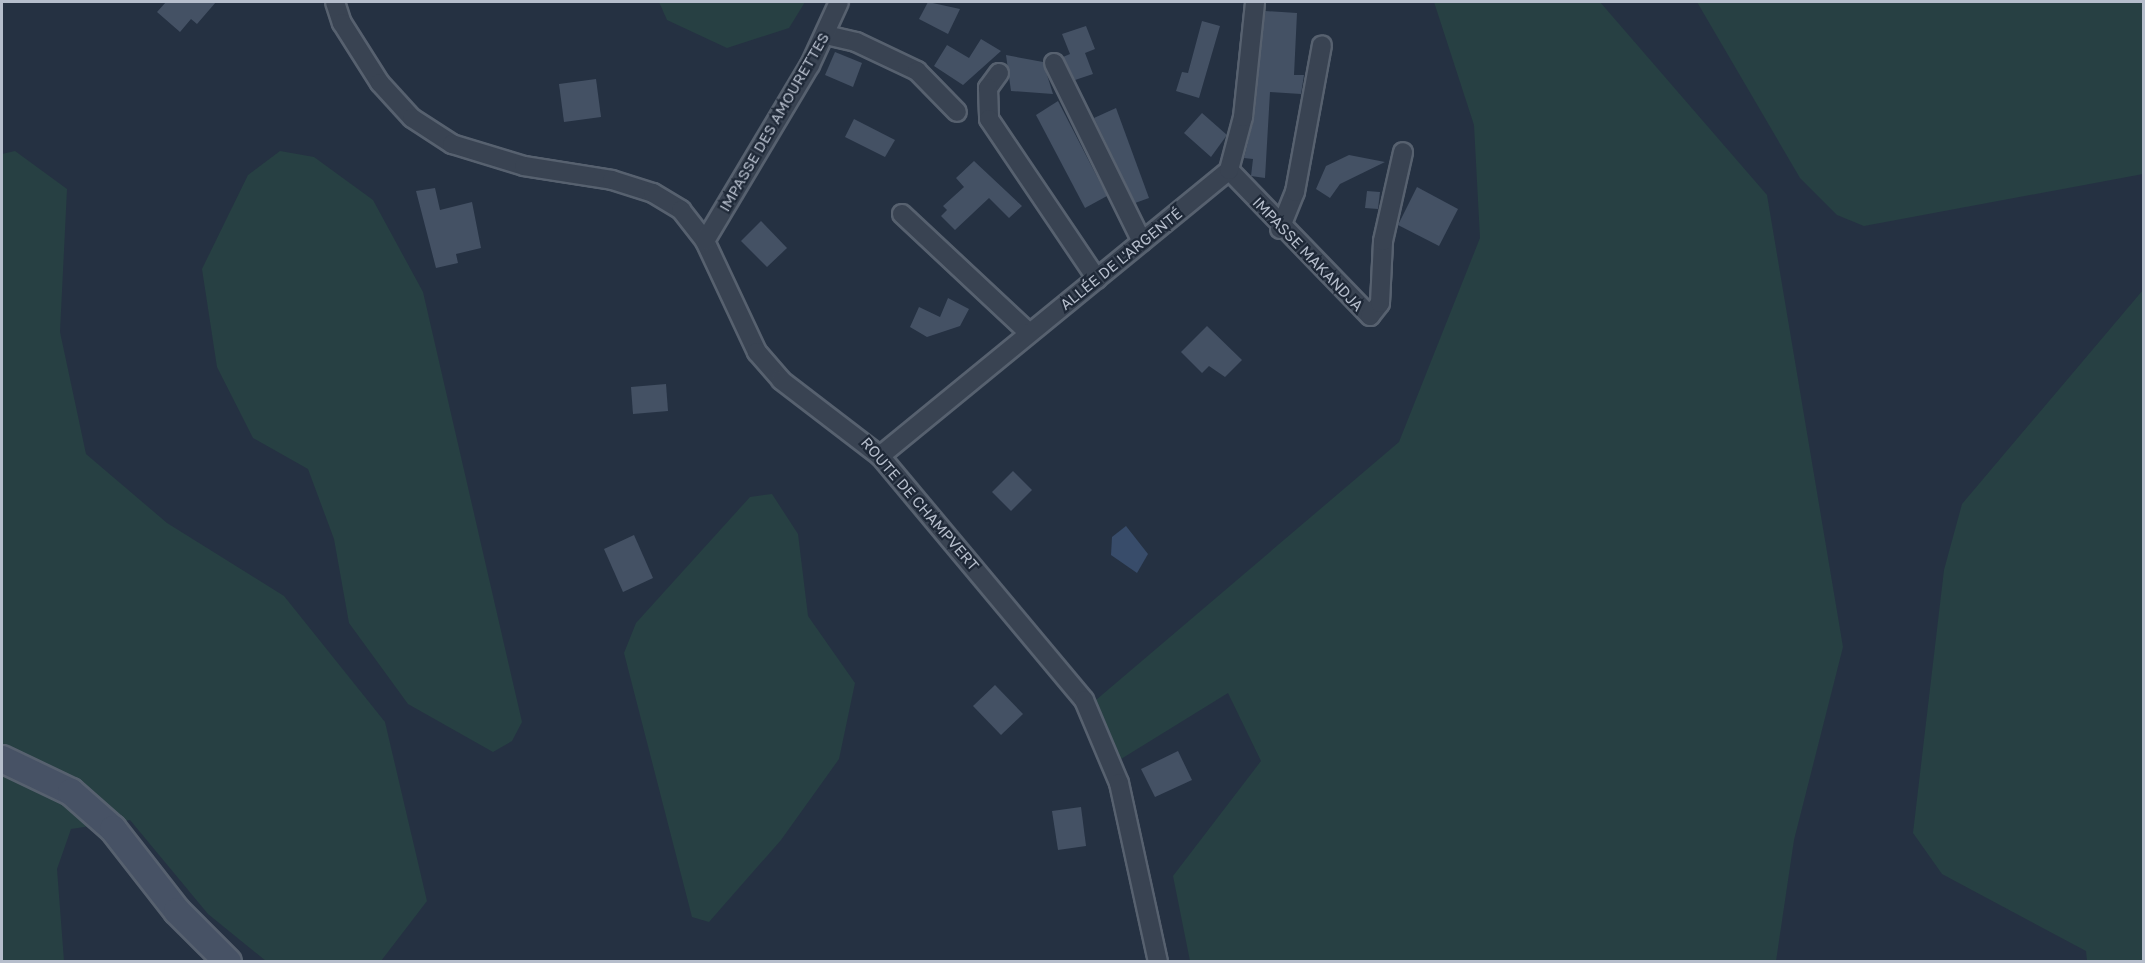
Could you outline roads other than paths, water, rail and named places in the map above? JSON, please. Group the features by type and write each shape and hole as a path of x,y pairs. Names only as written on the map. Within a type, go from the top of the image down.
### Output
{"street":[{"name":"ROUTE DE CHAMPVERT","path":"335,2 342,23 380,83 432,131 497,160 653,193 681,210 705,241 757,352 782,380 880,456 1084,700 1119,783 1158,962"},
{"name":"IMPASSE DES AMOURETTES","path":"705,241 826,35 838,2"},
{"path":"1229,170 1244,117 1255,2"},
{"path":"826,35 856,42 917,71 957,111"},
{"path":"1281,229 1295,192 1322,45"},
{"path":"1054,63 1142,242"},
{"path":"999,74 988,88 984,104 989,119 1097,279"},
{"name":"IMPASSE MAKANDJA","path":"1229,170 1281,229 1362,313 1377,313 1383,241 1403,152"},
{"name":"ALLÉE DE L'ARGENTÉ","path":"880,456 1229,170"},
{"path":"902,214 1029,333"},
{"path":"2,759 80,799 113,829 177,911 228,962"}],"water":[{"path":"1126,526 1148,554 1137,573 1111,555 1112,537"}]}
